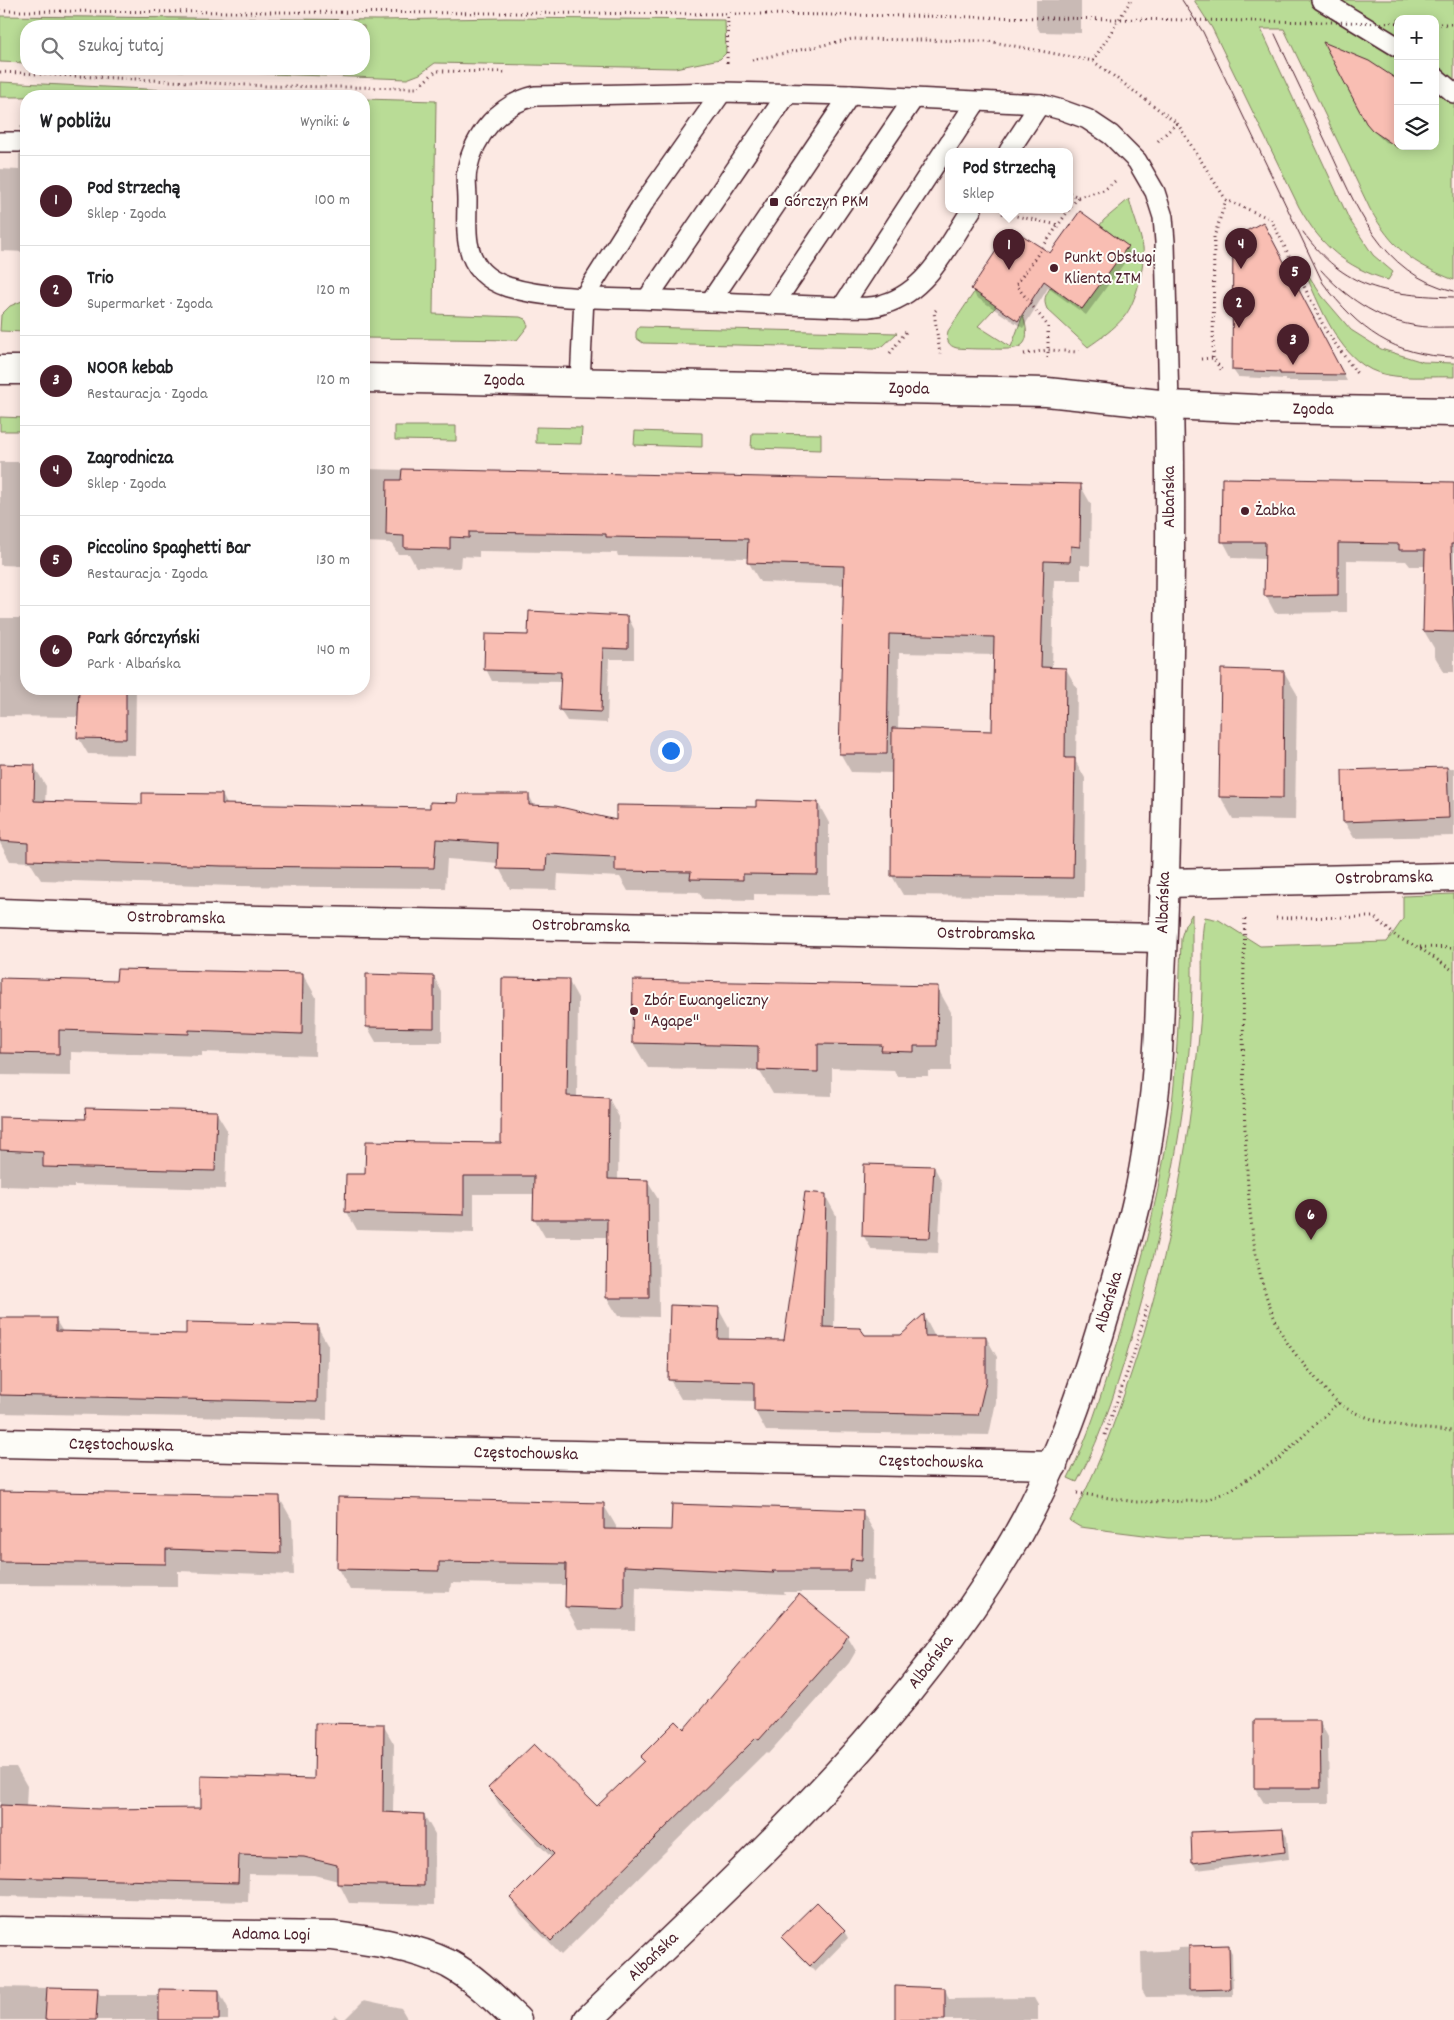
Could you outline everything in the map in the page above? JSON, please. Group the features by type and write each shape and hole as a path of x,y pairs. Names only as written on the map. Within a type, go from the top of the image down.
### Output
{"street":[{"path":"0,370 20,370"},
{"name":"Zgoda","path":"370,378 1047,392 1169,405 1257,409 1454,412"},
{"name":"Albańska","path":"588,2020 752,1862 891,1714 938,1655 1010,1548 1033,1506 1053,1465 1085,1379 1125,1247 1138,1196 1153,1107 1168,779 1169,405"},
{"name":"Ostrobramska","path":"1164,882 1454,877"},
{"name":"Ostrobramska","path":"0,913 1162,938"},
{"name":"Częstochowska","path":"0,1443 1053,1465"},
{"name":"Adama Logi","path":"0,1931 333,1936 374,1942 415,1950 450,1965 485,1990 517,2020"}],"lane":[{"path":"1321,0 1394,45"},
{"path":"1439,81 1454,93"},
{"path":"580,383 584,297 641,208 722,92"},
{"path":"969,213 930,272 916,288 883,305 842,307 584,297 537,293 508,287 492,280 483,272 473,258 467,240 466,174 469,159 475,146 495,118 510,106 536,96 722,92 850,95 1040,104 1076,114 1111,135 1137,161 1155,192 1163,217 1169,405"},
{"path":"648,300 787,94"},
{"path":"710,302 850,95"},
{"path":"774,304 914,98"},
{"path":"946,148 976,102"},
{"path":"1011,148 1040,104"},
{"path":"842,307 945,149"}],"path":[{"path":"1093,62 1131,0"},
{"path":"0,11 766,14 1394,23"},
{"path":"727,65 728,14"},
{"path":"1439,24 1454,24"},
{"path":"1073,195 1078,197 1073,204"},
{"path":"1213,358 1214,236 1226,200"},
{"path":"996,220 1000,213"},
{"path":"1005,213 1058,225"},
{"path":"1048,361 1048,326 1016,285 1067,213"},
{"path":"928,317 939,305"},
{"path":"934,312 940,354"},
{"path":"890,353 914,325"},
{"path":"1374,917 1398,938 1418,947 1454,972"},
{"path":"1245,918 1242,988 1245,1132 1249,1203 1257,1256 1267,1296 1278,1327 1295,1354 1325,1390 1339,1402 1361,1415 1419,1430 1454,1431"},
{"path":"1418,947 1454,948"},
{"path":"1053,1465 1078,1494 1136,1502 1204,1501 1230,1491 1280,1458 1339,1402"}],"green space":[{"path":"1194,0 1454,0 1454,280 1415,261 1395,245 1387,235 1370,209 1284,29 1261,29 1349,219 1373,255 1393,272 1388,280 1359,269 1325,244 1307,221 1212,28"},
{"path":"0,16 379,20 506,18 725,20 726,53 720,59 675,68 435,63 420,74 407,79 298,75 370,75 370,20 20,20 20,63 0,62"},
{"path":"0,82 166,90 20,90 20,97 0,97"},
{"path":"370,99 436,101 433,314 520,317 525,319 528,326 517,340 370,338"},
{"path":"1129,199 1143,247 1143,264 1139,284 1124,317 1112,329 1088,347 1047,309 1045,298 1051,287 1082,309 1127,246 1100,225"},
{"path":"1301,264 1322,296 1351,330 1381,349 1423,362 1454,363 1454,377 1388,375 1371,370 1357,360 1344,347 1333,331"},
{"path":"977,288 1005,297 978,326 1011,347 1023,315 1026,334 1022,345 1011,349 975,349 957,348 950,344 947,337 948,331"},
{"path":"20,302 20,332 0,331 1,315 10,306"},
{"path":"639,327 897,333 883,346 875,348 643,343 636,338 636,332"},
{"path":"0,417 20,418 20,431 0,431"},
{"path":"395,426 456,426 456,441 395,440"},
{"path":"536,427 582,428 581,444 536,443"},
{"path":"635,431 702,433 702,447 634,445"},
{"path":"752,433 821,434 821,450 751,448"},
{"path":"1454,894 1454,1534 1168,1538 1080,1527 1070,1521 1097,1466 1119,1409 1144,1333 1164,1258 1180,1181 1197,1055 1201,1013 1202,941 1205,917 1219,920 1260,946 1387,942 1403,919 1403,896"},
{"path":"1192,914 1190,1044 1180,1128 1168,1193 1145,1290 1130,1343 1103,1424 1077,1482 1068,1478 1082,1448 1104,1386 1138,1273 1158,1190 1174,1085 1178,1036 1181,938 1185,925"}],"building":[{"path":"1323,42 1369,61 1394,77 1394,145 1372,130 1366,123"},
{"path":"1080,211 1128,246 1082,309 1044,281 1018,321 971,289 1011,228 1050,253"},
{"path":"1263,222 1344,375 1280,374 1280,372 1232,370 1233,238"},
{"path":"402,469 1081,484 1080,547 1071,546 1070,562 1044,561 1041,667 1066,668 1065,758 1075,758 1073,878 891,876 892,728 992,731 994,637 889,634 887,754 839,754 844,566 747,563 748,539 606,537 606,534 469,532 469,538 450,537 450,549 404,548 404,536 386,535 387,480 401,480"},
{"path":"1222,478 1454,482 1454,544 1451,544 1454,632 1423,631 1425,550 1399,550 1399,544 1338,543 1338,595 1264,596 1265,542 1221,542"},
{"path":"529,611 628,616 628,649 603,648 601,712 559,710 561,672 484,670 485,634 528,635"},
{"path":"1221,669 1284,671 1283,798 1219,797"},
{"path":"79,695 126,695 126,739 77,738"},
{"path":"0,764 35,765 34,801 142,804 142,793 222,794 222,804 430,808 430,802 457,803 458,794 529,794 529,805 556,806 616,820 616,805 756,807 756,800 818,802 818,875 743,874 743,880 690,879 691,872 615,871 615,857 547,854 546,870 497,869 498,843 436,839 434,868 222,866 28,860 28,843 0,841"},
{"path":"1447,767 1449,818 1343,822 1342,770"},
{"path":"117,969 303,973 302,1034 189,1030 189,1034 59,1030 59,1054 0,1053 0,978 116,981"},
{"path":"366,974 434,976 434,1028 366,1027"},
{"path":"502,978 569,979 567,1096 609,1098 608,1179 648,1180 649,1298 606,1298 607,1219 533,1219 534,1176 464,1176 464,1215 345,1212 346,1174 365,1174 366,1141 501,1143"},
{"path":"633,980 938,986 937,1046 914,1046 914,1052 881,1051 882,1045 818,1044 818,1072 758,1070 758,1046 632,1043"},
{"path":"85,1108 217,1111 215,1171 43,1167 43,1152 0,1150 0,1117 86,1119"},
{"path":"864,1164 934,1166 930,1238 862,1236"},
{"path":"805,1192 826,1194 823,1327 860,1328 865,1335 901,1335 924,1314 925,1336 986,1336 986,1381 978,1415 754,1411 754,1382 668,1380 670,1305 719,1307 718,1339 784,1340"},
{"path":"0,1318 56,1318 56,1331 186,1334 186,1322 318,1325 317,1402 0,1395"},
{"path":"0,1491 280,1496 281,1553 166,1549 166,1564 0,1562"},
{"path":"338,1497 604,1503 604,1529 671,1530 672,1504 863,1510 862,1560 851,1559 850,1571 772,1571 774,1573 624,1566 624,1609 565,1607 566,1564 439,1562 439,1571 337,1569"},
{"path":"799,1594 848,1635 841,1648 759,1740 756,1738 551,1941 510,1898 554,1854 488,1788 534,1744 597,1806 644,1761 640,1757 676,1721 684,1729"},
{"path":"1254,1720 1320,1720 1321,1788 1254,1788"},
{"path":"315,1723 384,1724 383,1812 424,1814 424,1886 337,1884 337,1865 304,1857 239,1855 238,1883 0,1877 0,1805 100,1809 201,1808 201,1776 314,1779"},
{"path":"1283,1828 1285,1852 1192,1863 1191,1832"},
{"path":"817,1902 845,1930 810,1966 781,1937"},
{"path":"1229,1945 1230,1989 1189,1990 1189,1946"},
{"path":"895,1986 945,1988 945,2020 895,2020"},
{"path":"47,1987 98,1988 96,2020 45,2020"},
{"path":"159,1989 219,1990 219,2020 159,2020"}],"tram line":[{"path":"1182,0 1203,32 1323,283 1350,314 1379,337 1395,346 1413,352 1454,357"},
{"path":"1275,34 1349,191 1360,213 1374,234 1389,253 1407,270 1428,282 1454,291"},
{"path":"1303,232 1335,266 1352,278 1369,286 1408,294 1454,297"},
{"path":"1321,270 1340,289 1362,305 1386,318 1417,326 1454,327"}],"place":[{"name":"Górczyn PKM","path":"774,202"},
{"name":"Punkt Obsługi Klienta ZTM","path":"1054,268"},
{"name":"Zagrodnicza","path":"1241,269"},
{"name":"Pod Strzechą","path":"1009,270"},
{"name":"Piccolino Spaghetti Bar","path":"1295,297"},
{"name":"Trio","path":"1239,328"},
{"name":"NOOR kebab","path":"1293,365"},
{"name":"Żabka","path":"1245,511"},
{"name":"Zbór Ewangeliczny \"Agape\"","path":"634,1011"},
{"name":"Park Górczyński","path":"1311,1240"}]}
